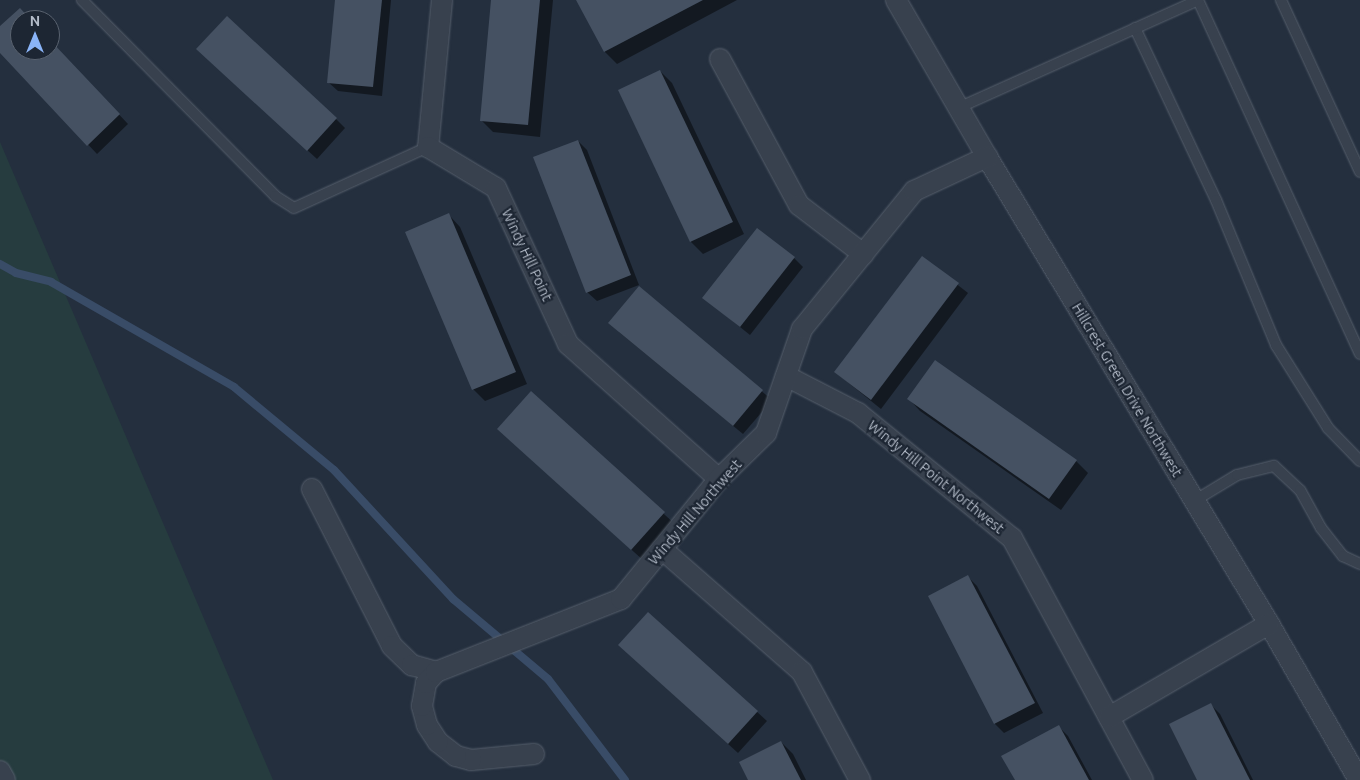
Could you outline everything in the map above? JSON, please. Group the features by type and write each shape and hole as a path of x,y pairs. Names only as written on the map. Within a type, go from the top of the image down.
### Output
{"street":[{"path":"428,147 442,0"},
{"name":"Hillcrest Green Drive Northwest","path":"896,0 987,157 1269,624 1359,780"},
{"path":"720,59 799,205 863,254"},
{"name":"Windy Hill Point","path":"428,147 496,188 568,344 719,480"},
{"name":"Windy Hill Northwest","path":"436,672 621,599 719,480 766,433 802,329 914,191 987,157"},
{"name":"Windy Hill Point Northwest","path":"786,376 858,413 1012,538 1143,780"},
{"path":"312,489 392,646 412,665 436,672 426,682 422,706 427,725 438,742 456,756 471,760 534,754"},
{"path":"662,548 802,672 860,780"},
{"path":"1109,717 1269,624"},
{"path":"0,771 5,780"}],"lane":[{"path":"82,0 275,196 294,208 428,147"},
{"path":"958,108 1198,0 1360,354"},
{"path":"1281,0 1360,172"},
{"path":"1135,28 1216,200 1276,346 1328,428 1360,461"},
{"path":"1194,501 1237,475 1274,466 1300,490 1321,528 1343,556 1360,564"}],"green space":[{"path":"0,142 273,780 0,780"}],"building":[{"path":"335,0 382,0 373,87 327,83"},
{"path":"491,0 540,0 528,125 480,121"},
{"path":"576,0 703,0 604,52"},
{"path":"227,16 337,118 307,151 196,49"},
{"path":"10,17 10,60 60,60 60,51 120,114 87,146 0,53 0,26"},
{"path":"660,70 733,222 690,242 618,90"},
{"path":"578,140 631,275 586,293 533,157"},
{"path":"449,213 516,372 472,390 405,232"},
{"path":"757,228 795,257 740,327 702,298"},
{"path":"922,256 959,283 871,400 834,372"},
{"path":"639,286 763,390 733,426 608,323"},
{"path":"935,360 1077,460 1049,499 907,399"},
{"path":"531,391 665,512 631,550 497,429"},
{"path":"968,575 1035,703 994,724 928,596"},
{"path":"648,612 758,711 728,744 618,645"},
{"path":"1211,703 1250,780 1197,780 1169,724"},
{"path":"1059,725 1089,780 1015,780 1001,756"},
{"path":"781,741 801,780 748,780 739,762"}],"waterway":[{"path":"0,264 16,273 51,282 234,387 334,470 453,599 548,679 625,780"}]}
